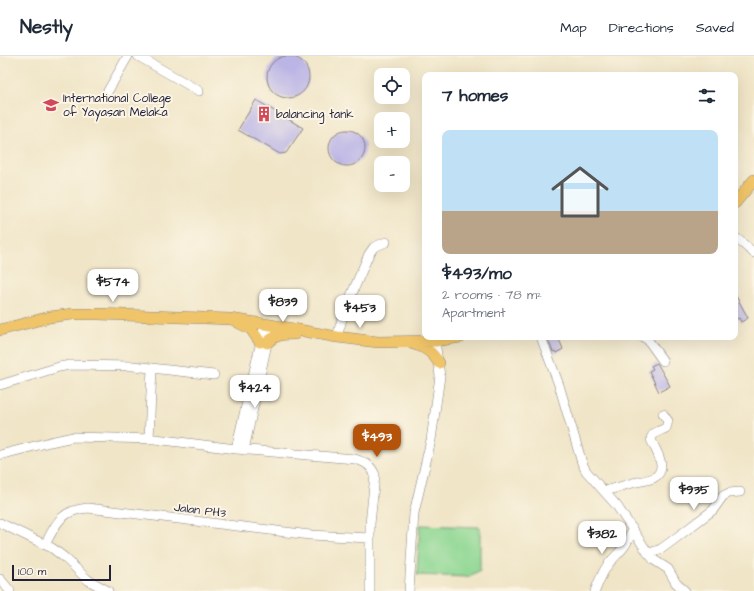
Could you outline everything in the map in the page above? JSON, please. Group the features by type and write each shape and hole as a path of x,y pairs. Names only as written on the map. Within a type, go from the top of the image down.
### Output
{"main road":[{"path":"738,200 752,187"},
{"path":"0,330 50,317 74,314 105,314 230,319 268,324 337,337 378,342 441,340"},
{"path":"230,319 251,329 264,342 281,334 314,333"},
{"path":"405,342 419,345 428,349 439,363"}],"street":[{"path":"105,96 128,56"},
{"path":"138,56 199,91"},
{"path":"738,240 754,253"},
{"path":"337,337 344,312 369,254 374,247 386,242"},
{"path":"240,449 268,324"},
{"path":"542,340 559,385 582,463 586,471 617,506 654,560 668,569 676,583 685,591"},
{"path":"648,340 662,361"},
{"path":"408,591 414,513 431,440 440,376 439,363 434,341"},
{"path":"0,385 70,365 109,365 214,375"},
{"path":"149,439 152,368"},
{"path":"605,492 631,483 648,480 658,475 661,462 651,440 651,436 666,428 668,420 664,414"},
{"path":"0,455 69,438 149,439 355,459 368,464 372,468 374,475 370,524 370,591"},
{"path":"648,552 661,549 672,541 713,510 723,496 729,493 740,492"},
{"name":"Jalan PH3","path":"45,545 55,525 61,517 77,509 88,508 310,535 370,538"},
{"path":"0,524 45,545 62,555 88,580 108,591"},
{"path":"595,591 602,574 609,563 627,545 632,528"},
{"path":"0,579 10,591"}],"green space":[{"path":"420,525 480,527 480,570 468,577 417,575"}],"building":[{"path":"284,56 292,56 300,59 306,65 309,77 306,89 300,95 292,98 284,98 276,95 270,89 267,81 267,73 270,65 276,59"},
{"name":"balancing tank","path":"256,100 303,128 286,153 280,154 238,130"},
{"path":"347,130 357,133 362,138 365,148 362,158 357,163 347,166 337,163 332,158 329,148 332,138 337,133"},
{"path":"738,300 748,318 741,322 739,318"},
{"path":"548,340 559,340 563,349 556,353 555,351 553,352"},
{"path":"657,363 670,386 659,392 649,371 653,369 651,366"}],"place":[{"name":"International College of Yayasan Melaka","path":"51,105"},
{"name":"balancing tank","path":"264,114"}]}
